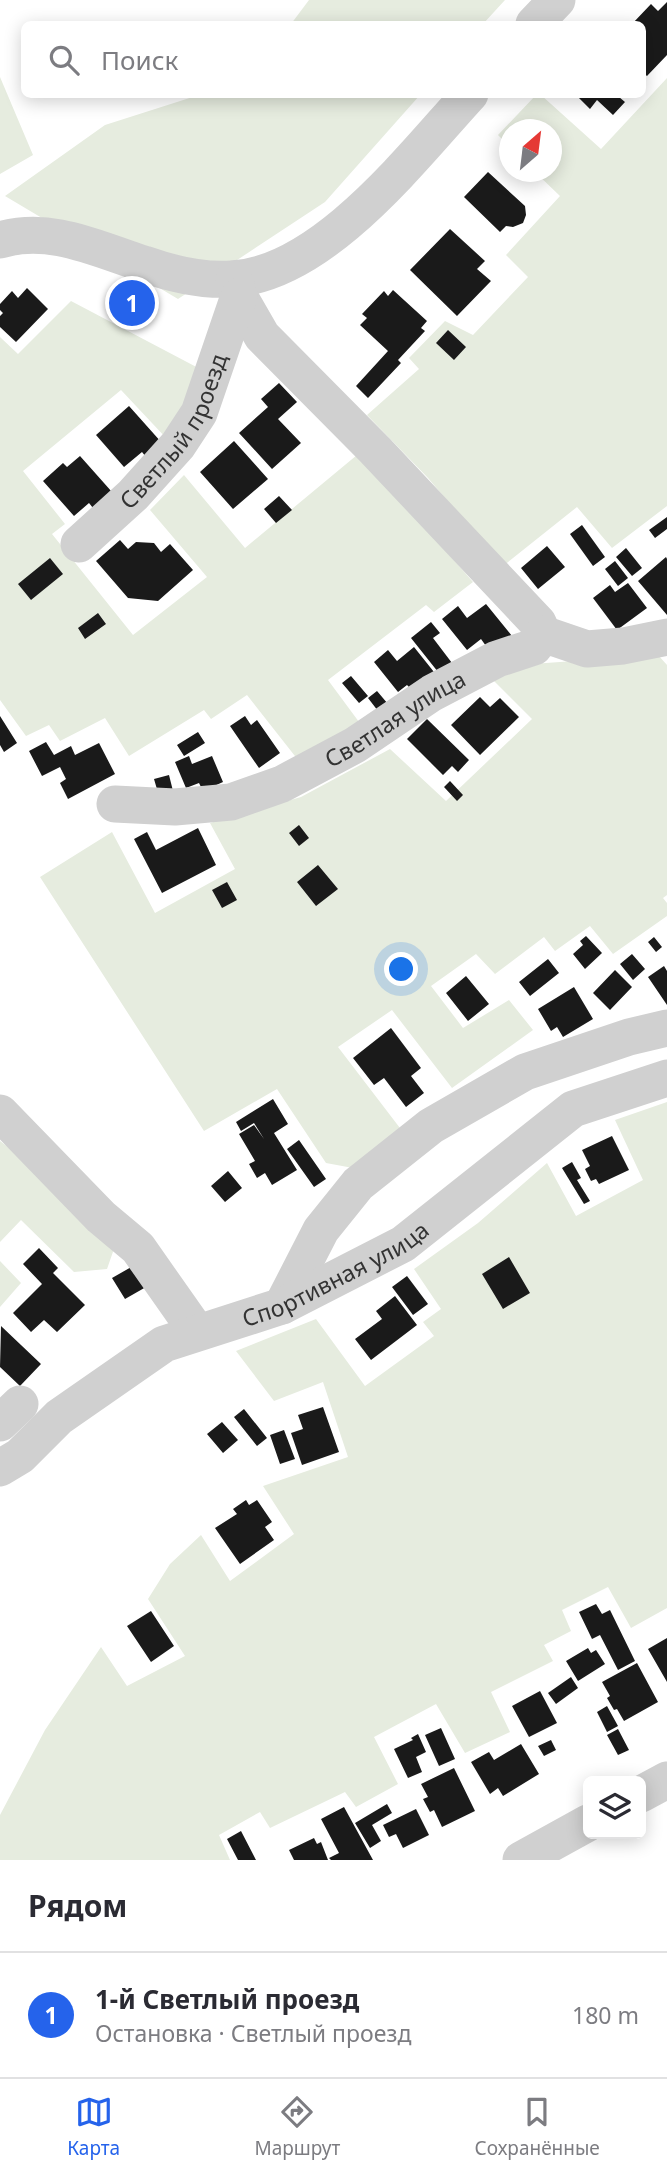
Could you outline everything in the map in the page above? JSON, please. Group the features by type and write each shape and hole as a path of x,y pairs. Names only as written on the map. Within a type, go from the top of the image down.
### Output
{"street":[{"path":"537,21 557,0"},
{"path":"0,240 35,235 64,238 176,274 237,288 262,273 302,257 333,236 360,212 466,98"},
{"path":"237,288 262,336 375,450 538,623 543,634 586,649 623,646 667,636"},
{"name":"Светлый проезд","path":"79,544 133,495 178,445 199,413 237,288"},
{"name":"Светлая улица","path":"115,804 175,807 231,802 282,785 355,745 432,693 497,659 534,647 543,634"},
{"path":"282,1306 321,1230 358,1184 431,1126 524,1072 629,1037 667,1028"},
{"name":"Спортивная улица","path":"0,1468 20,1456 59,1417 164,1344 282,1306 403,1244 573,1109 667,1078"},
{"path":"5,1121 101,1217 138,1248 197,1332"},
{"path":"646,1791 667,1780"},
{"path":"521,1860 583,1826"}],"shaded area":[{"path":"309,0 505,0 486,21 293,21"},
{"path":"0,77 33,155 0,174"},
{"path":"667,78 667,506 612,548 577,507 503,566 428,478 367,415 419,369 409,358 445,321 473,335 528,277 506,255 560,196 545,182 562,182 562,119 513,119 533,98 544,98 601,149"},
{"path":"190,98 417,98 325,202 178,299 5,196 105,125"},
{"path":"71,301 204,371 167,439 121,390 23,471 65,524 52,534 133,635 207,577 150,510 184,475 245,548 357,455 404,503 473,582 434,612 426,605 328,680 362,726 302,765 247,695 211,719 204,710 129,756 105,718 60,741 49,725 26,736 0,700 0,337 18,354"},
{"path":"658,655 667,665 667,895 663,898 667,903 667,916 613,954 590,926 555,951 544,937 495,974 476,954 431,986 463,1028 509,1000 533,1030 452,1088 392,1010 338,1047 403,1132 353,1168 326,1163 277,1089 204,1131 40,877 112,832 155,913 235,869 210,823 301,797 390,749 446,801 532,719 493,680 518,665"},
{"path":"667,1102 667,1608 631,1628 608,1587 562,1610 571,1631 544,1645 553,1661 491,1692 510,1732 465,1753 436,1704 374,1737 398,1784 356,1807 345,1792 270,1828 260,1812 219,1835 230,1860 0,1860 0,1815 45,1730 101,1647 127,1686 185,1656 148,1599 170,1564 201,1535 230,1581 294,1534 263,1486 348,1457 323,1382 274,1401 236,1351 316,1319 365,1386 434,1336 423,1322 441,1309 414,1269 478,1223 547,1163 576,1216 643,1180 615,1120"},
{"path":"0,1141 39,1171 115,1246 107,1269 74,1272 21,1220 0,1242"},
{"path":"0,1261 21,1283 0,1307"}],"building":[{"path":"667,2 667,55 647,76 646,21 635,21 651,4 658,11"},
{"path":"579,98 620,98 625,102 613,115 597,100 590,109"},
{"path":"488,172 525,206 523,223 513,227 506,226 500,232 464,197"},
{"path":"450,229 485,261 477,269 491,281 457,316 410,270"},
{"path":"27,288 48,309 16,342 0,327 0,316 3,313 0,304 12,291 18,298"},
{"path":"393,290 427,321 421,328 425,331 398,360 401,363 368,398 356,386 388,351 360,325 367,318 362,314 384,291 388,296"},
{"path":"448,330 466,347 454,360 436,343"},
{"path":"279,383 297,402 278,419 301,443 272,469 239,433 268,407 261,399"},
{"path":"129,406 162,443 146,457 142,452 124,467 96,435"},
{"path":"234,441 268,479 233,509 200,472"},
{"path":"80,456 112,492 93,508 89,503 74,516 43,481 63,463 67,467"},
{"path":"279,496 292,510 276,523 264,509"},
{"path":"667,517 667,529 655,538 649,530"},
{"path":"582,525 605,557 593,566 570,534"},
{"path":"120,540 128,549 136,542 154,543 161,552 170,544 193,570 158,601 128,598 96,561"},
{"path":"547,546 565,567 538,589 521,568"},
{"path":"626,548 642,568 632,576 616,557"},
{"path":"666,557 667,559 667,615 638,581"},
{"path":"50,558 63,574 31,600 18,584"},
{"path":"615,561 628,578 618,586 605,569"},
{"path":"628,583 647,608 617,630 593,598 610,585 615,592"},
{"path":"486,604 512,636 491,653 481,639 467,650 442,619 458,606 467,618"},
{"path":"98,613 106,624 85,639 78,628"},
{"path":"431,622 440,633 433,638 452,663 446,682 411,638"},
{"path":"414,647 434,672 412,690 407,685 398,692 374,662 388,650 397,661"},
{"path":"351,676 368,696 359,703 342,683"},
{"path":"377,691 388,704 378,711 368,698"},
{"path":"480,697 490,707 500,698 519,717 480,755 451,725"},
{"path":"0,716 17,743 4,752 0,745"},
{"path":"245,716 251,725 257,720 280,753 259,768 230,726"},
{"path":"427,719 469,760 458,772 452,766 443,775 407,739"},
{"path":"198,732 205,743 184,756 177,745"},
{"path":"46,742 54,755 71,746 75,755 99,743 115,774 68,799 60,783 66,779 60,767 42,776 29,751"},
{"path":"189,756 192,764 212,756 223,782 203,791 199,783 186,788 175,762"},
{"path":"169,775 175,799 161,803 154,779"},
{"path":"450,781 463,795 457,801 444,787"},
{"path":"299,825 309,838 299,846 289,833"},
{"path":"198,828 216,865 162,893 134,839 147,832 156,850"},
{"path":"318,865 338,889 316,906 297,882"},
{"path":"227,882 237,900 222,908 212,890"},
{"path":"586,936 602,953 585,969 573,954 583,945 580,941"},
{"path":"654,937 662,947 656,952 648,942"},
{"path":"632,954 645,969 633,980 620,964"},
{"path":"548,959 559,973 530,996 519,982"},
{"path":"664,966 667,971 667,1005 648,977"},
{"path":"615,970 632,987 610,1010 593,993"},
{"path":"466,976 489,1004 468,1021 446,993"},
{"path":"574,987 593,1019 563,1037 557,1027 551,1031 538,1009"},
{"path":"391,1028 421,1068 411,1076 424,1093 406,1107 384,1078 374,1085 353,1058"},
{"path":"273,1099 288,1124 274,1133 297,1170 272,1185 265,1173 257,1178 249,1164 255,1161 239,1134 254,1125 264,1139 254,1123 241,1131 236,1122"},
{"path":"612,1136 629,1170 599,1184 596,1179 591,1181 585,1169 590,1166 582,1150"},
{"path":"299,1140 326,1179 314,1187 287,1149"},
{"path":"572,1162 581,1178 577,1180 590,1201 584,1204 562,1168"},
{"path":"228,1171 242,1188 225,1202 211,1186"},
{"path":"39,1248 58,1268 53,1273 85,1305 57,1332 44,1320 31,1332 13,1313 42,1284 23,1264"},
{"path":"509,1257 530,1293 503,1309 482,1274"},
{"path":"133,1266 146,1287 125,1299 112,1278"},
{"path":"407,1276 428,1304 413,1315 392,1287"},
{"path":"395,1296 417,1325 371,1360 355,1339 382,1319 376,1311"},
{"path":"1,1326 41,1364 20,1386 0,1367"},
{"path":"323,1407 339,1452 302,1465 291,1433 303,1429 298,1415"},
{"path":"244,1409 267,1438 257,1446 234,1417"},
{"path":"222,1422 238,1440 223,1453 207,1434"},
{"path":"284,1430 295,1459 280,1464 270,1435"},
{"path":"246,1500 249,1505 257,1500 272,1522 265,1527 274,1540 240,1564 215,1528 237,1514 233,1509"},
{"path":"596,1604 602,1614 610,1610 635,1661 618,1670 600,1635 592,1639 579,1612"},
{"path":"151,1611 174,1646 151,1662 127,1626"},
{"path":"667,1638 667,1682 648,1649"},
{"path":"588,1648 591,1653 596,1650 605,1664 578,1681 566,1661"},
{"path":"637,1663 658,1702 624,1721 607,1698 610,1696 602,1682"},
{"path":"571,1677 578,1688 556,1704 548,1693"},
{"path":"540,1691 557,1723 529,1737 512,1706"},
{"path":"607,1706 618,1726 607,1732 597,1712"},
{"path":"441,1728 455,1759 439,1766 425,1735"},
{"path":"618,1729 629,1750 618,1755 607,1735"},
{"path":"418,1734 426,1752 416,1757 422,1772 408,1778 394,1749 413,1740 411,1738"},
{"path":"551,1740 556,1750 544,1756 538,1746"},
{"path":"521,1744 539,1774 503,1796 498,1788 490,1794 471,1762 489,1752 494,1760"},
{"path":"454,1768 475,1811 442,1827 434,1810 430,1812 423,1799 428,1797 421,1784"},
{"path":"387,1804 392,1813 372,1825 381,1841 370,1848 355,1823"},
{"path":"344,1807 373,1860 329,1858 339,1853 321,1819"},
{"path":"416,1809 429,1835 403,1848 396,1834 389,1837 383,1825"},
{"path":"241,1831 256,1860 238,1860 227,1839"},
{"path":"314,1838 317,1844 321,1842 328,1860 294,1860 289,1850"}],"place":[{"name":"1-й Светлый проезд","path":"132,303"}]}
